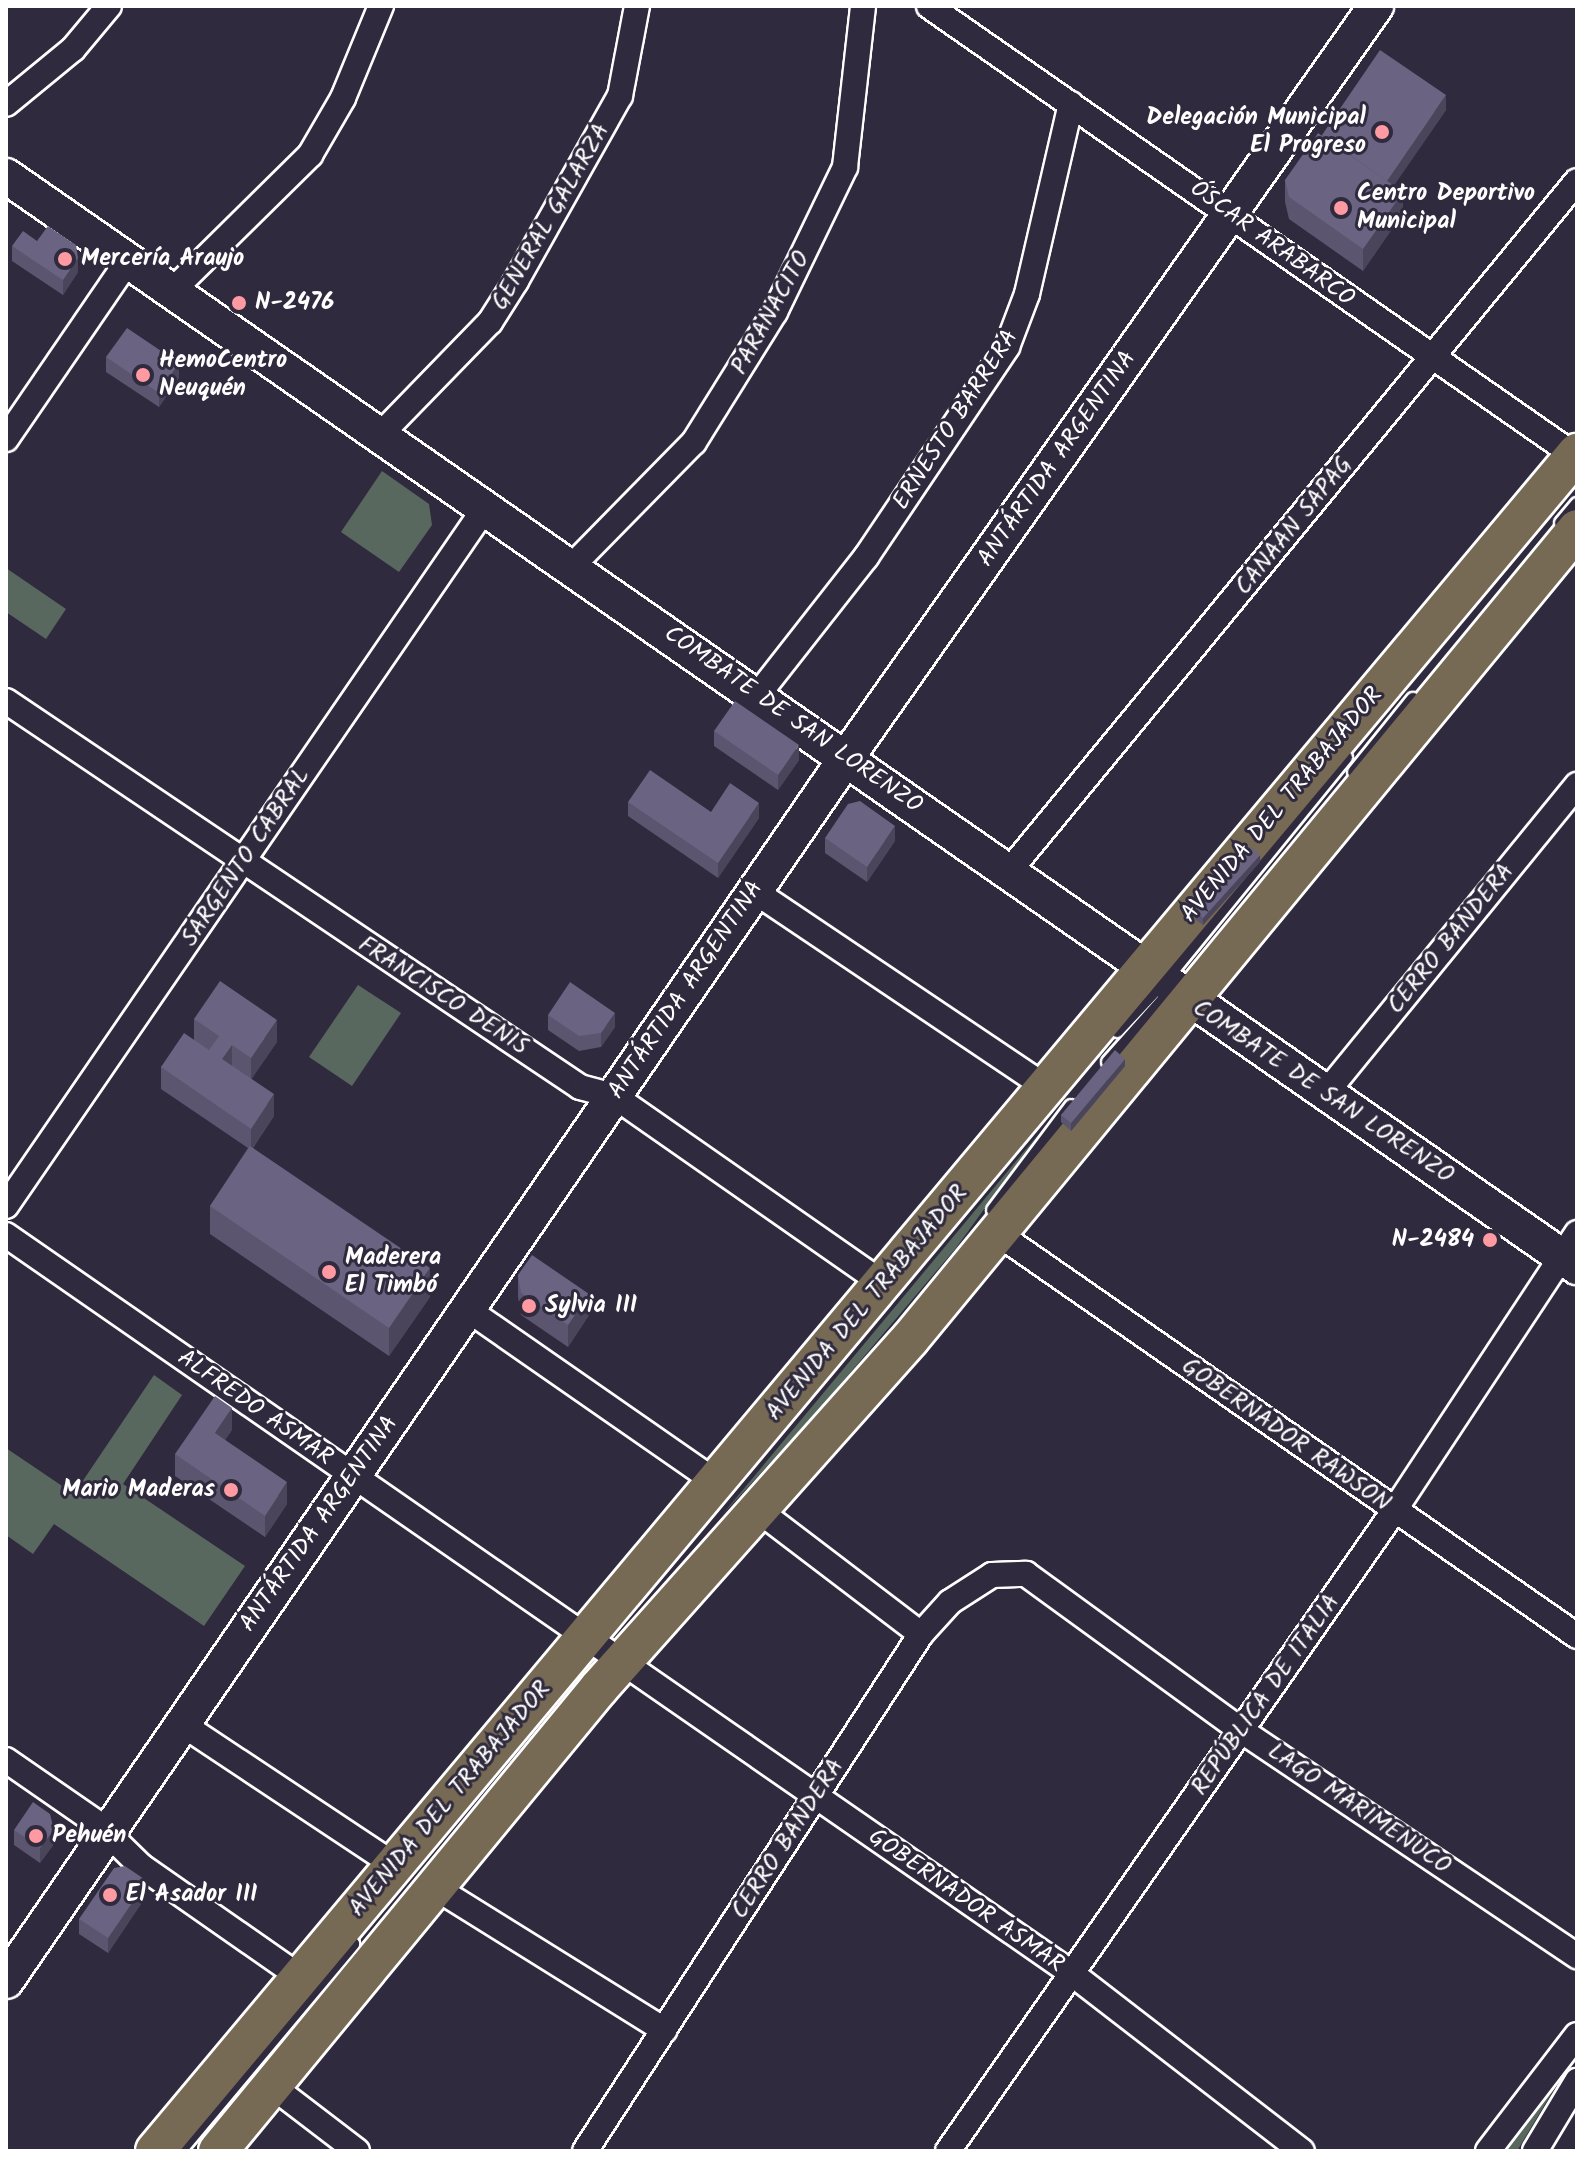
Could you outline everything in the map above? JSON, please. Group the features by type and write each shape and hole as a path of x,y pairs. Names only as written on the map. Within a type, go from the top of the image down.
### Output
{"main road":[{"name":"ANTÁRTIDA ARGENTINA","path":"6,1981 754,891 1376,6"},
{"name":"COMBATE DE SAN LORENZO","path":"6,176 1010,870 1325,1094 1572,1252"},
{"name":"AVENIDA DEL TRABAJADOR","path":"155,2151 394,1865 761,1495 991,1226 1168,983 1576,455"},
{"name":"AVENIDA DEL TRABAJADOR","path":"218,2151 436,1888 717,1483 883,1284 1168,983 1559,520"}],"street":[{"path":"6,104 73,49 109,6"},
{"path":"172,291 310,155 343,98 381,6"},
{"name":"GENERAL GALARZA","path":"380,435 490,322 516,281 620,96 637,6"},
{"name":"PARANACITO","path":"571,567 694,442 775,312 845,167 863,6"},
{"name":"ÓSCAR ARABARCO","path":"929,6 1576,455"},
{"name":"ERNESTO BARRERA","path":"757,696 859,568 1007,347 1027,294 1071,104"},
{"name":"CANAAN SAPAG","path":"1010,870 1577,181"},
{"path":"6,439 128,261"},
{"name":"SARGENTO CABRAL","path":"6,1206 485,508"},
{"name":"FRANCISCO DENIS","path":"6,701 241,863 580,1087 614,1096 883,1284"},
{"name":"CERRO BANDERA","path":"1325,1094 1577,785"},
{"path":"1280,817 1288,824 1177,957 1170,957 1169,950 1280,817"},
{"path":"754,891 1059,1097"},
{"path":"1162,1013 1163,1020 1046,1163 1037,1158 1045,1147 1148,1022 1162,1013"},
{"name":"GOBERNADOR RAWSON","path":"991,1226 1394,1511 1577,1636"},
{"name":"ALFREDO ASMAR","path":"6,1235 603,1651"},
{"name":"REPÚBLICA DE ITALIA","path":"948,2151 1572,1252"},
{"path":"467,1309 717,1483"},
{"path":"761,1495 921,1634"},
{"name":"CERRO BANDERA","path":"585,2151 921,1634 950,1602 992,1575 1026,1574"},
{"name":"LAGO MARIMENUCO","path":"1026,1574 1242,1731 1577,1956"},
{"name":"GOBERNADOR ASMAR","path":"603,1651 1070,1972 1302,2151"},
{"path":"182,1724 394,1865"},
{"path":"6,1760 108,1833 141,1866 300,1977"},
{"path":"436,1888 664,2030"},
{"path":"1488,2151 1577,2035"},
{"path":"1535,2151 1577,2081"},
{"path":"272,2086 357,2151"}],"lane":[{"path":"1559,520 1577,504"},
{"path":"1098,1073 1407,684"},
{"path":"1345,785 1425,685"},
{"path":"1095,1054 1269,877"},
{"path":"991,1226 1059,1097"},
{"path":"761,1495 851,1381"},
{"path":"199,2151 603,1651 680,1573"},
{"path":"180,2151 365,1930"}],"green space":[{"path":"382,471 429,504 432,525 399,572 341,532"},
{"path":"6,568 66,609 46,639 6,612"},
{"path":"358,985 401,1013 352,1086 309,1057"},
{"path":"1037,1136 956,1248 811,1419 722,1515"},
{"path":"154,1375 182,1395 123,1484 245,1566 204,1626 54,1524 33,1554 6,1535 6,1448 74,1494"},
{"path":"1577,2051 1517,2151 1502,2151"}],"building":[{"name":"Delegación Municipal El Progreso","path":"1380,50 1446,95 1387,181 1322,135"},
{"name":"Centro Deportivo Municipal","path":"1318,133 1403,192 1363,249 1289,197 1285,180"},
{"path":"48,226 76,245 78,258 63,280 12,246 23,231 37,241"},
{"path":"127,328 179,363 159,393 106,357"},
{"path":"735,701 799,745 778,775 714,731"},
{"path":"650,770 711,812 730,783 759,803 718,863 628,802"},
{"path":"860,801 895,826 867,867 825,838 848,804"},
{"path":"1250,846 1260,855 1203,918 1195,911"},
{"path":"220,981 277,1020 251,1058 232,1045 222,1059 274,1094 251,1129 161,1067 184,1033 209,1050 219,1036 194,1019"},
{"path":"570,982 615,1013 601,1033 579,1036 548,1015"},
{"path":"1115,1050 1125,1059 1071,1123 1061,1115"},
{"name":"Maderera El Timbó","path":"250,1146 430,1268 389,1328 210,1206"},
{"path":"532,1255 589,1294 568,1325 521,1293 518,1275"},
{"path":"215,1396 232,1408 215,1433 287,1482 265,1516 175,1454"},
{"path":"33,1802 50,1814 54,1830 40,1848 14,1830"},
{"path":"125,1866 147,1881 108,1938 79,1919 114,1868"}],"place":[{"name":"Delegación Municipal El Progreso","path":"1382,132"},
{"name":"Centro Deportivo Municipal","path":"1341,208"},
{"name":"Mercería Araujo","path":"65,259"},
{"name":"N-2476","path":"239,303"},
{"name":"HemoCentro Neuquén","path":"143,375"},
{"name":"N-2484","path":"1490,1240"},
{"name":"Maderera El Timbó","path":"329,1272"},
{"name":"Sylvia III","path":"529,1306"},
{"name":"Mario Maderas","path":"231,1490"},
{"name":"Pehuén","path":"36,1836"},
{"name":"El Asador III","path":"110,1895"}]}
